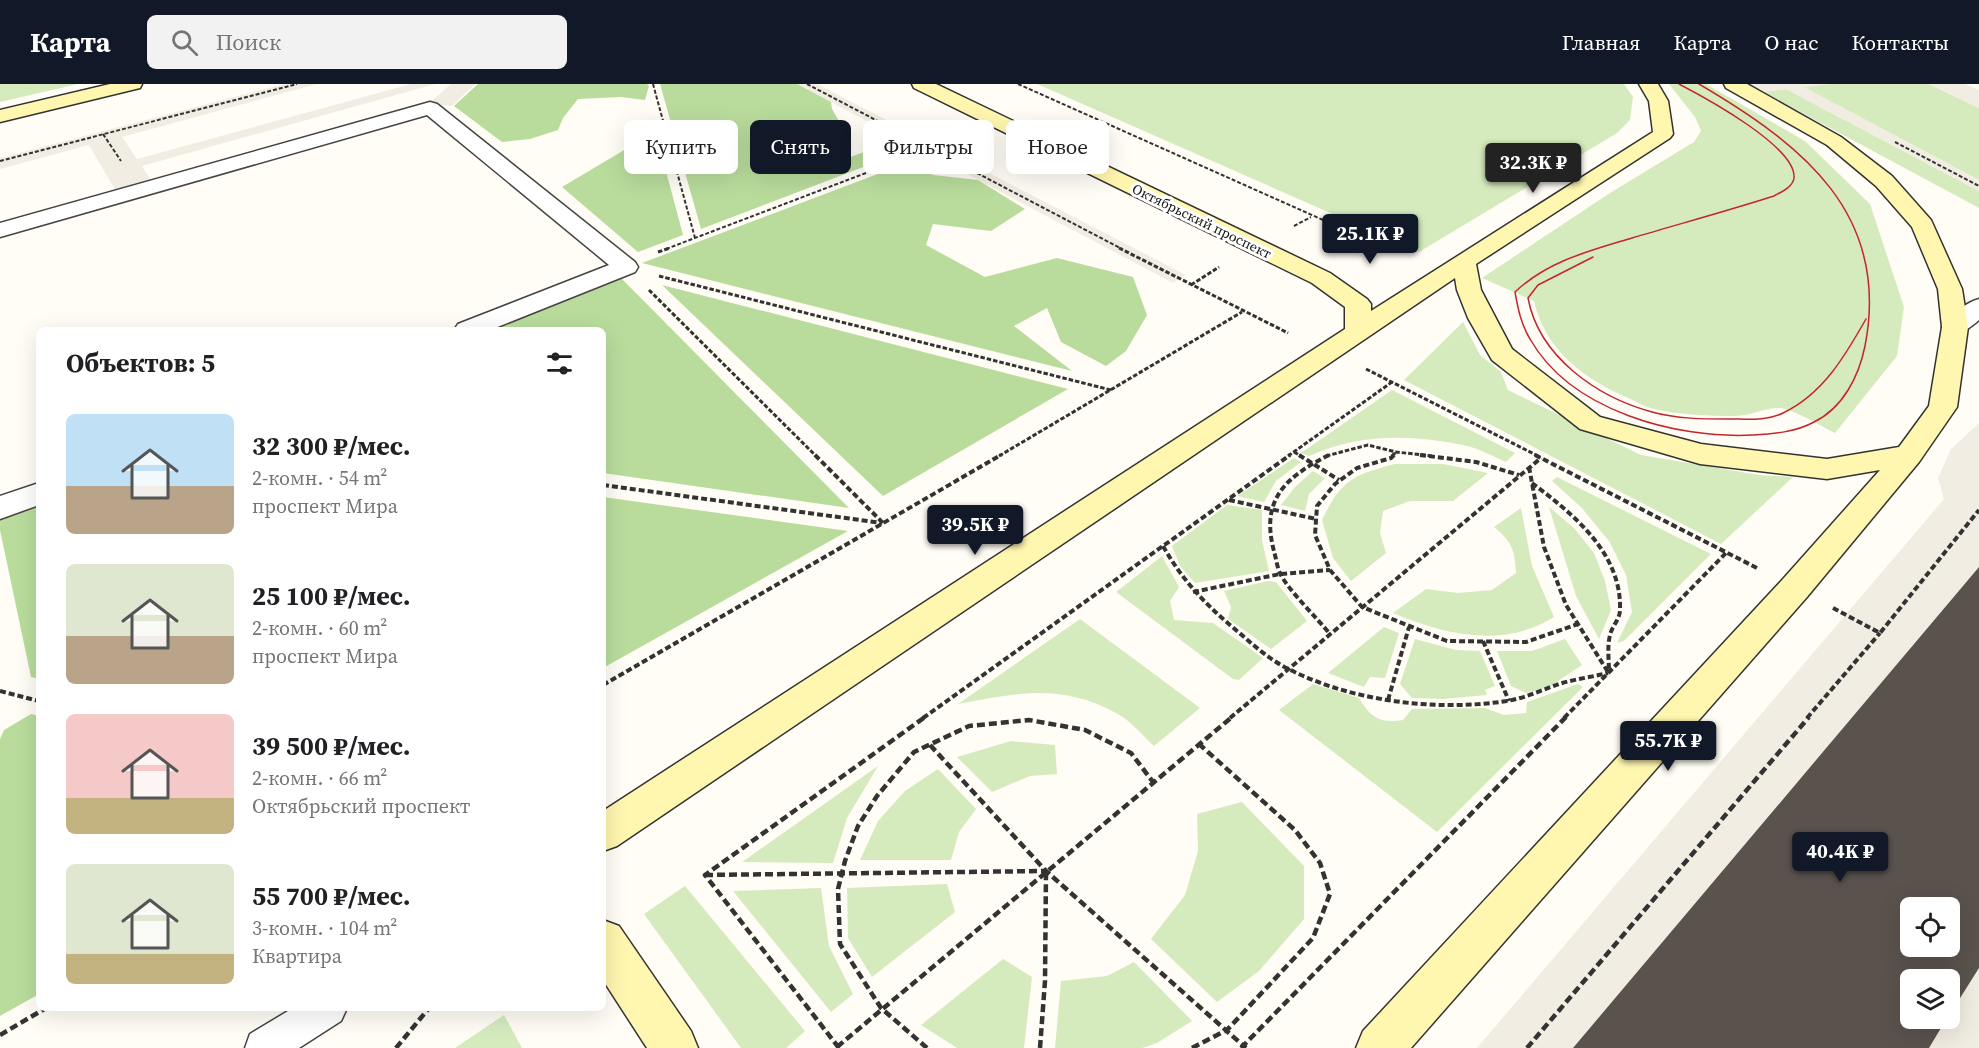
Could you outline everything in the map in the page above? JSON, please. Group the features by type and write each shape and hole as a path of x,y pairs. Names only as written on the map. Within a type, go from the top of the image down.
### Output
{"street":[{"path":"0,116 133,84"},
{"name":"Октябрьский проспект","path":"921,84 1321,278"},
{"path":"606,830 1330,352 1411,295 1663,134 1662,114 1653,89 1648,84"},
{"path":"1380,1048 1795,588 1909,455 1943,407 1955,327 1950,289 1923,225 1884,181 1834,141 1733,84"},
{"path":"0,230 430,108 625,266 473,327"},
{"path":"1464,261 1469,290 1501,354 1590,423 1700,454 1827,469 1909,455"},
{"path":"1321,278 1411,295"},
{"path":"1321,278 1358,304 1358,332"},
{"path":"1955,327 1979,307"},
{"path":"0,508 36,494"},
{"path":"606,946 674,1048"}],"lane":[{"path":"264,1048 323,1011"}],"path":[{"path":"0,161 297,84"},
{"path":"653,84 695,238"},
{"path":"807,84 875,120"},
{"path":"1018,84 1359,236"},
{"path":"625,266 863,174"},
{"path":"977,174 1243,312 1392,382 1881,633"},
{"path":"625,266 1112,391"},
{"path":"625,266 883,523"},
{"path":"606,683 1112,391 1243,312"},
{"path":"705,875 1392,382"},
{"path":"1330,634 1280,574 1269,533 1271,509 1282,487 1312,464 1333,453 1368,445 1396,452 1476,462 1520,475"},
{"path":"1294,452 1340,480"},
{"path":"1396,452 1391,458 1357,468 1340,480 1317,506 1315,535 1330,570 1362,607 1447,640 1526,642 1578,624"},
{"path":"705,875 837,1048 1541,458"},
{"path":"1529,467 1544,547 1566,605 1609,673"},
{"path":"1532,483 1568,510 1597,540 1620,590 1620,614 1610,635 1609,673"},
{"path":"606,485 883,523"},
{"path":"1228,500 1316,519"},
{"path":"1527,1048 1881,633 1979,510"},
{"path":"1163,546 1174,567 1193,592 1263,653 1288,669 1343,689 1388,700 1440,704 1509,701 1563,683 1609,673"},
{"path":"930,744 1046,871 1244,1047 1726,553"},
{"path":"1193,592 1280,574 1330,570"},
{"path":"1388,700 1409,627"},
{"path":"1484,641 1509,701"},
{"path":"0,691 36,700"},
{"path":"927,1048 882,1008 840,944 838,889 858,826 877,796 914,752 969,726 1029,720 1085,730 1131,753 1152,782"},
{"path":"1192,1048 1227,1030 1313,938 1330,894 1320,863 1295,830 1199,744"},
{"path":"705,875 1046,871"},
{"path":"1040,1048 1045,981 1046,871"},
{"path":"0,1035 41,1011"},
{"path":"396,1048 427,1011"}],"green space":[{"path":"0,84 78,84 0,102"},
{"path":"478,84 647,84 649,86 645,100 621,97 578,99 563,118 558,130 530,139 502,142 454,106"},
{"path":"660,84 806,84 830,95 832,109 838,120 750,120 750,174 845,174 701,229 685,174 738,174 738,120 670,120"},
{"path":"1037,84 1624,84 1633,97 1630,120 1617,133 1419,252"},
{"path":"1669,84 1706,84 1805,141 1870,204 1904,307 1897,356 1835,433 1798,414 1779,408 1742,416 1726,416 1674,413 1644,406 1596,382 1569,361 1547,334 1534,301 1482,278 1610,193 1694,142 1701,131 1695,117"},
{"path":"1829,84 1929,84 1979,108 1979,180 1803,87"},
{"path":"1786,89 1979,191 1979,208 1763,92"},
{"path":"624,150 624,174 667,174 683,235 638,252 562,187"},
{"path":"863,152 863,167 851,172 851,157"},
{"path":"878,174 932,174 978,180 1025,209 991,231 933,224 926,245 985,277 1057,258 1133,277 1147,315 1126,351 1106,366 1061,342 1047,308 1014,326 1072,371 642,263"},
{"path":"621,278 849,508 606,473 606,327 497,327"},
{"path":"662,285 1068,389 883,496"},
{"path":"1463,322 1480,355 1501,372 1508,390 1641,455 1759,475 1793,477 1721,544 1404,380"},
{"path":"1392,390 1515,453 1506,462 1480,450 1443,441 1385,438 1346,443 1309,456 1301,453"},
{"path":"1294,458 1301,462 1276,481 1264,502 1237,496"},
{"path":"1395,464 1443,464 1488,473 1453,501 1410,501 1383,511 1380,533 1386,553 1351,581 1333,558 1322,520 1336,496 1350,481 1358,476"},
{"path":"1313,471 1325,478 1309,494 1305,511 1281,505 1295,487"},
{"path":"1557,477 1711,554 1624,641 1617,643 1632,612 1626,575 1609,541 1581,507 1552,481"},
{"path":"606,497 848,531 606,666"},
{"path":"36,503 36,678 31,677 0,530 0,517"},
{"path":"1227,505 1262,510 1262,540 1269,571 1195,583 1180,566 1172,546"},
{"path":"1549,507 1574,528 1594,553 1605,581 1611,610 1599,639 1576,596"},
{"path":"1521,508 1532,566 1554,617 1534,627 1494,636 1454,632 1393,613 1426,589 1458,593 1492,590 1516,573 1515,558 1511,547 1505,537 1494,527"},
{"path":"1162,556 1179,587 1170,601 1174,620 1213,623 1263,658 1239,680 1233,679 1116,592"},
{"path":"1268,581 1276,582 1307,621 1271,649 1228,619 1231,607 1224,591"},
{"path":"1080,619 1200,708 1154,746 1121,716 1076,697 1038,693 1019,694 958,704"},
{"path":"1384,627 1399,633 1385,678 1370,677 1364,687 1328,673"},
{"path":"1415,639 1456,650 1480,651 1495,686 1485,690 1487,695 1443,699 1412,698 1400,684"},
{"path":"1565,639 1582,665 1549,687 1526,693 1511,686 1497,651 1532,651"},
{"path":"1313,684 1359,698 1376,718 1388,721 1403,720 1412,709 1485,708 1504,715 1526,713 1527,702 1578,684 1583,687 1437,832 1279,710"},
{"path":"31,714 36,715 36,996 0,1016 0,739 4,730"},
{"path":"1011,741 1055,745 1057,774 1030,776 992,792 957,757"},
{"path":"878,766 847,818 833,863 742,862"},
{"path":"938,769 976,809 959,832 951,860 860,860 878,821 905,791"},
{"path":"1242,802 1304,866 1304,919 1259,971 1217,1002 1151,939 1185,895 1198,851 1197,814"},
{"path":"947,884 955,912 872,977 848,938 847,888"},
{"path":"685,886 805,1031 786,1048 741,1048 644,914"},
{"path":"821,888 829,946 853,994 831,1012 733,891"},
{"path":"1003,959 1032,977 1024,1048 957,1048 921,1025"},
{"path":"1134,962 1192,1021 1157,1043 1142,1048 1055,1048 1061,981 1107,976"},
{"path":"504,1015 522,1048 455,1048"}],"shaded area":[{"path":"284,84 317,84 122,137 137,159 411,84 435,84 142,166 152,182 117,193 89,145 0,169 0,158"},
{"path":"451,84 475,84 452,106 427,105"},
{"path":"797,84 817,84 887,120 865,120"},
{"path":"1749,84 1829,84 1804,87 1979,180 1979,191 1786,89 1763,92"},
{"path":"1929,84 1965,84 1979,90 1979,108"},
{"path":"967,174 991,174 1186,275 1173,283"},
{"path":"1979,423 1979,567 1573,1048 1477,1048 1944,499 1938,478 1951,449"},
{"path":"1979,968 1979,1048 1929,1048 1941,1029 1960,1029 1960,998"}],"building":[{"path":"1979,567 1979,968 1960,998 1960,969 1900,969 1900,1029 1940,1029 1929,1048 1573,1048"}],"tram line":[{"path":"1679,84 1727,111 1766,138 1781,152 1791,166 1793,181 1786,189 1774,196 1600,248 1570,258 1541,272 1515,292 1522,322 1530,339 1548,364 1571,385 1598,402 1628,416 1691,432 1723,435 1768,434 1800,428 1824,416 1833,408 1848,390 1859,369 1865,346 1870,299 1864,257 1851,220 1830,188 1803,158 1772,132 1699,84"},
{"path":"1593,257 1538,285 1528,298 1534,319 1544,339 1574,372 1611,396 1652,412 1690,418 1750,419 1783,413 1810,396 1832,373 1866,319"}]}
